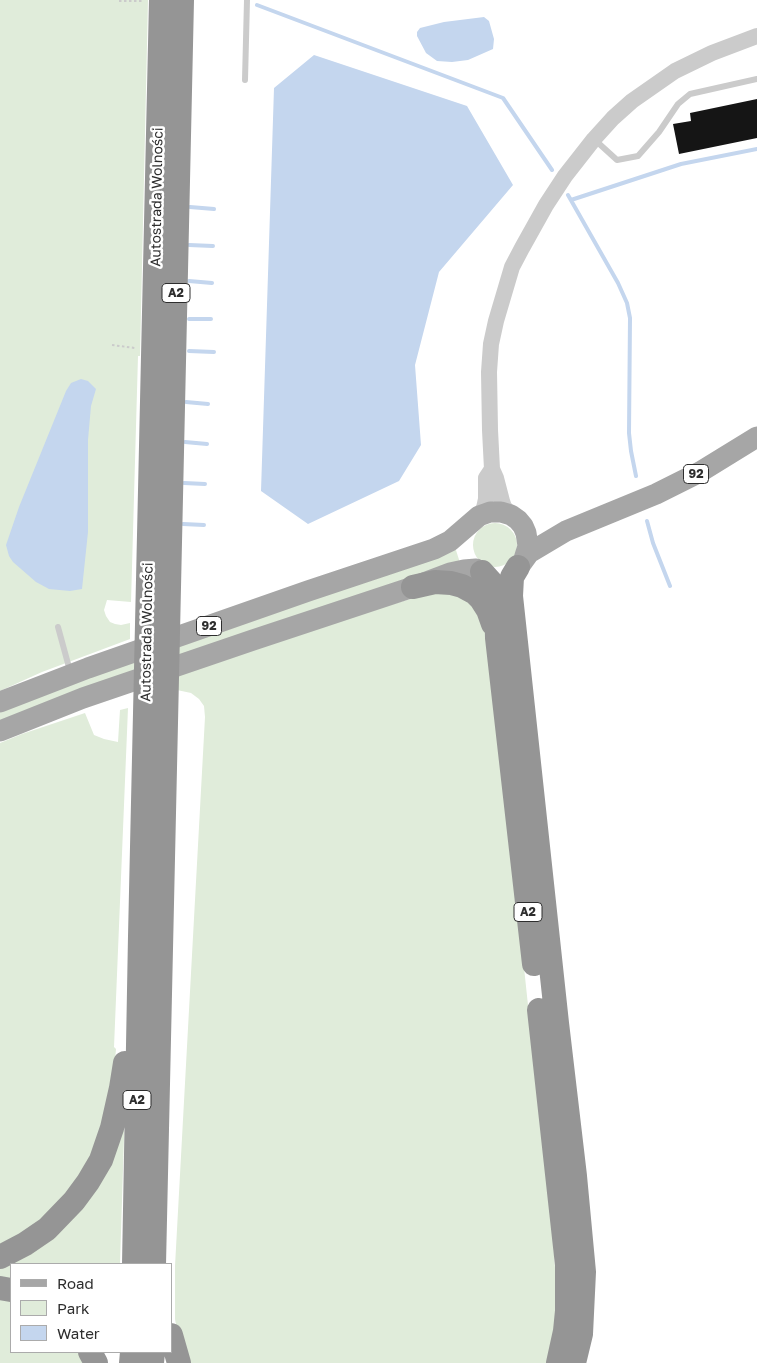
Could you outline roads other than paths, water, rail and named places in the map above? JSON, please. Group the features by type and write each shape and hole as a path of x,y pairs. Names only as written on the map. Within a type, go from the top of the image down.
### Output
{"highway":[{"name":"Autostrada Wolności","path":"154,1263 158,1110 156,716 182,0"},
{"name":"Autostrada Wolności","path":"154,1 159,601"},
{"name":"A2","path":"521,563 512,577 510,596 584,1272 582,1334 574,1363"},
{"name":"A2","path":"479,570 491,582 496,595 497,638 566,1265 568,1290 565,1331 558,1363"},
{"name":"A2","path":"413,587 435,582 446,582 471,590 486,606 497,638"},
{"name":"Autostrada Wolności","path":"134,1263 140,936 156,716"},
{"name":"A2","path":"0,1257 36,1237 56,1221 81,1193 101,1160 112,1128 122,1088 129,1019 130,969 140,936"},
{"name":"A2","path":"158,1110 166,1170 166,1263"},
{"path":"172,1338 179,1363"}],"main road":[{"name":"92","path":"0,731 83,698 456,572 479,570 491,575 501,575 510,572 534,550 566,531 672,486 757,438"},
{"name":"92","path":"0,702 308,591 434,549 450,541 475,519 490,512 500,512 534,531 566,531"},
{"path":"475,519 466,532 464,542 465,552 469,561 479,570"},
{"path":"517,521 526,532 528,546 521,563"}],"street":[{"path":"517,521 504,507 499,493 492,469 490,430 489,372 491,344 503,292 512,267 546,205 565,176 613,118 632,101 675,71 712,53 757,36"},
{"path":"475,519 484,508 486,478 492,469"}],"lane":[{"path":"245,80 247,0"},
{"path":"594,139 617,160 638,156 659,132 678,104 690,94 757,79"},
{"path":"58,627 71,675"}],"water":[{"path":"484,17 489,21 494,39 493,49 468,60 437,61 426,53 417,36 420,28 444,22"},
{"path":"314,55 467,106 513,185 439,272 415,365 421,445 399,481 308,524 261,491 274,88"},
{"path":"81,379 88,381 96,389 91,406 88,440 88,532 82,589 70,591 49,589 36,582 13,562 6,545 19,507 66,391 71,383"}],"waterway":[{"path":"257,5 503,98 552,170"},
{"path":"571,200 681,164 757,149"},
{"path":"568,195 618,283 627,303 630,318 629,433 636,476"},
{"path":"190,207 214,209"},
{"path":"189,245 213,246"},
{"path":"189,281 212,283"},
{"path":"189,319 211,319"},
{"path":"189,351 214,352"},
{"path":"186,402 208,404"},
{"path":"185,442 207,444"},
{"path":"184,483 205,484"},
{"path":"647,521 653,543 670,586"},
{"path":"183,524 204,525"}]}
